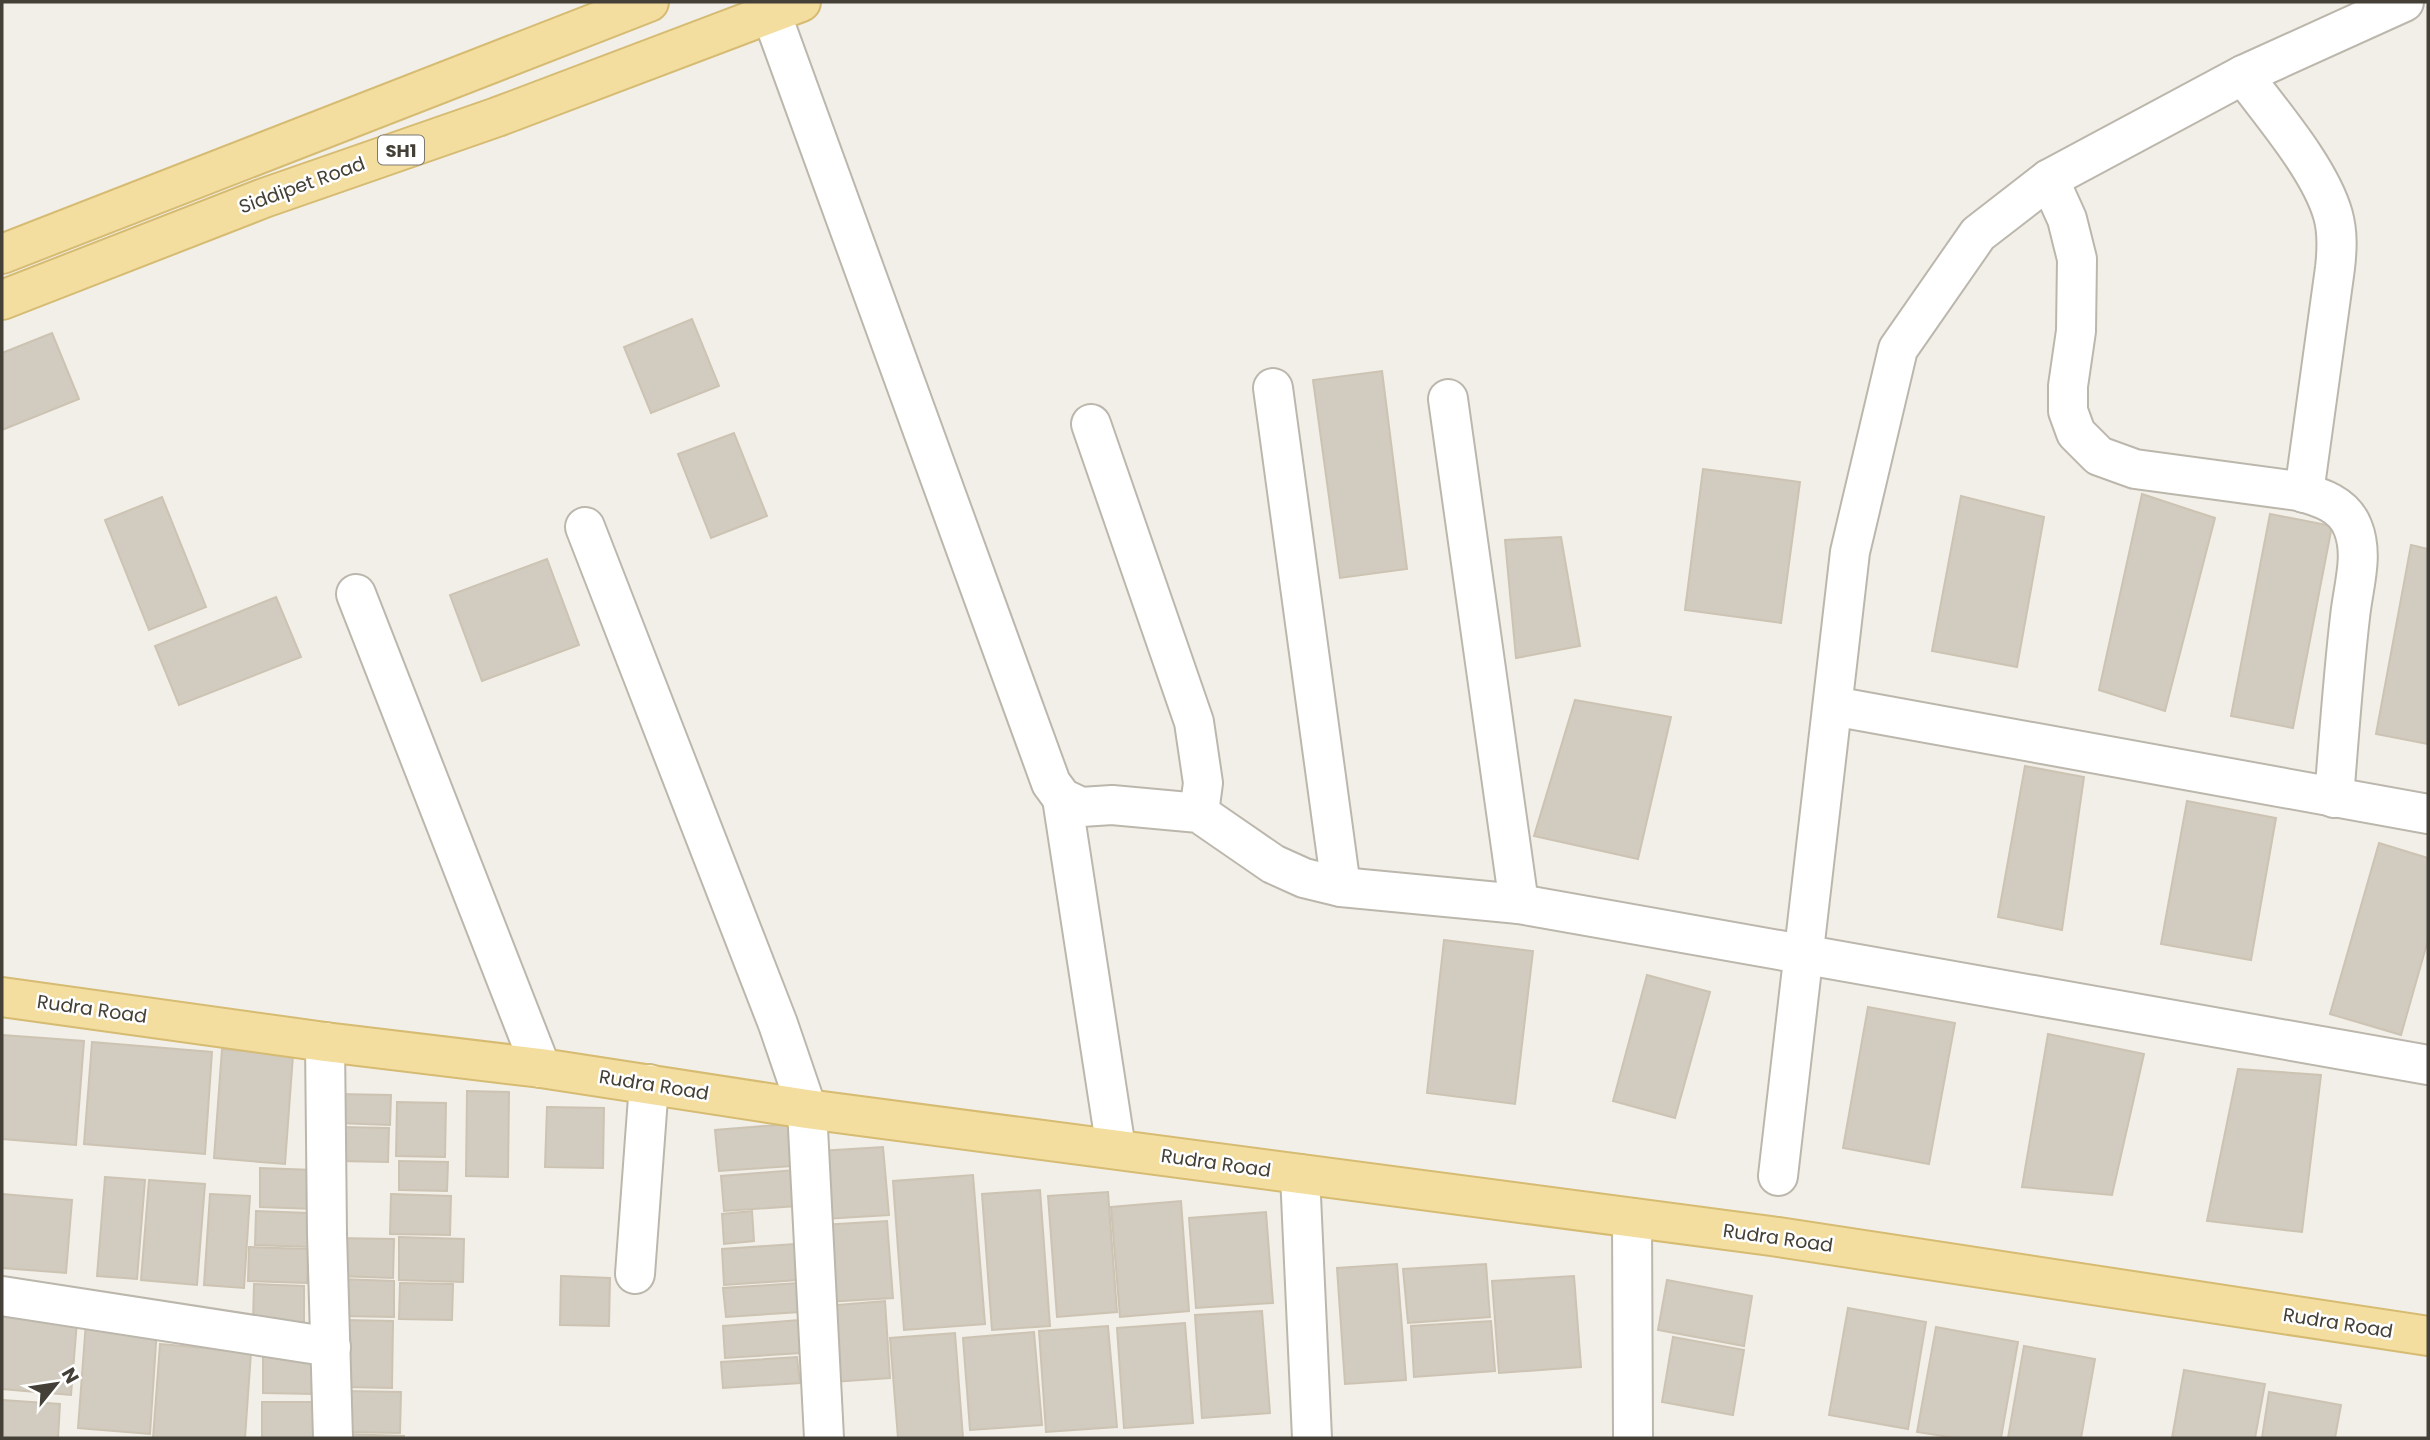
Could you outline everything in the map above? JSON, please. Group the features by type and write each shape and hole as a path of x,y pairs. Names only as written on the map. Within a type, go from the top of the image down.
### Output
{"main road":[{"name":"SH1","path":"2,254 649,2"},
{"name":"Siddipet Road","path":"2,300 264,198 497,117 786,7"},
{"name":"Rudra Road","path":"2,997 325,1042 541,1068 807,1108 1771,1236 2428,1336"}],"street":[{"path":"1778,1176 1850,552 1898,349 1978,234 2049,179 2243,75 2404,2"},
{"path":"786,7 1051,783 1062,799 1116,1149"},
{"path":"2243,75 2303,157 2324,192 2333,214 2337,240 2336,268 2304,493"},
{"path":"2049,179 2067,219 2077,259 2076,331 2068,398 2068,411 2076,433 2099,456 2135,469 2319,497 2338,507 2353,525 2359,550 2350,615 2334,797"},
{"path":"1273,388 1341,887"},
{"path":"1448,399 1519,904"},
{"path":"1091,425 1194,722 1203,783 1199,813"},
{"path":"585,527 779,1024 807,1108 824,1438"},
{"path":"356,594 541,1068"},
{"path":"1833,706 2428,814"},
{"path":"1062,799 1080,807 1112,805 1199,813 1273,864 1304,878 1341,887 1519,904 2428,1065"},
{"path":"325,1042 333,1438"},
{"path":"635,1275 649,1084"},
{"path":"1300,1174 1312,1438"},
{"path":"1632,1218 1633,1438"},
{"path":"2,1296 331,1347"}],"building":[{"path":"692,319 719,386 651,413 624,347"},
{"path":"52,333 79,399 2,430 2,353"},
{"path":"1382,371 1407,569 1340,578 1313,380"},
{"path":"734,433 767,516 711,538 678,454"},
{"path":"1703,469 1800,482 1781,623 1685,610"},
{"path":"2142,494 2215,518 2165,711 2099,690"},
{"path":"1961,496 2044,517 2017,667 1932,651"},
{"path":"162,497 206,607 149,630 105,520"},
{"path":"2270,514 2332,526 2293,728 2231,716"},
{"path":"1561,537 1580,646 1516,658 1505,540"},
{"path":"2411,545 2428,549 2428,744 2376,734"},
{"path":"547,559 579,645 482,681 450,595"},
{"path":"276,597 301,657 179,705 155,646"},
{"path":"1575,700 1671,717 1638,859 1534,836"},
{"path":"2025,766 2084,777 2062,930 1998,917"},
{"path":"2187,801 2276,818 2251,960 2161,944"},
{"path":"2379,843 2428,858 2428,940 2401,1035 2330,1014"},
{"path":"1444,940 1533,951 1515,1104 1427,1093"},
{"path":"1647,975 1710,992 1675,1118 1613,1101"},
{"path":"1868,1007 1955,1023 1929,1164 1843,1148"},
{"path":"2048,1034 2144,1054 2112,1195 2022,1187"},
{"path":"2,1035 84,1041 76,1145 2,1139"},
{"path":"92,1042 212,1052 205,1154 84,1144"},
{"path":"222,1049 293,1055 285,1164 214,1158"},
{"path":"2238,1069 2321,1075 2302,1232 2207,1221"},
{"path":"467,1091 509,1092 508,1177 466,1176"},
{"path":"337,1094 391,1095 390,1125 336,1123"},
{"path":"397,1102 446,1103 445,1157 396,1156"},
{"path":"547,1107 604,1108 603,1168 545,1167"},
{"path":"789,1124 792,1166 719,1171 715,1130"},
{"path":"340,1127 389,1128 388,1162 339,1161"},
{"path":"883,1147 889,1215 824,1219 819,1151"},
{"path":"399,1161 448,1162 447,1191 399,1190"},
{"path":"260,1168 314,1170 313,1209 260,1207"},
{"path":"795,1170 797,1206 724,1211 721,1176"},
{"path":"973,1175 985,1324 904,1330 893,1181"},
{"path":"105,1177 145,1180 137,1279 97,1276"},
{"path":"149,1180 205,1184 197,1285 141,1280"},
{"path":"1040,1190 1050,1326 992,1330 982,1194"},
{"path":"1108,1192 1117,1312 1057,1317 1048,1196"},
{"path":"2,1194 72,1200 66,1273 2,1268"},
{"path":"210,1194 250,1196 244,1288 204,1285"},
{"path":"391,1194 451,1196 450,1235 390,1234"},
{"path":"1181,1201 1189,1311 1120,1317 1111,1207"},
{"path":"256,1211 310,1213 310,1247 255,1245"},
{"path":"752,1211 754,1241 724,1244 722,1214"},
{"path":"1266,1212 1273,1303 1196,1308 1189,1218"},
{"path":"887,1221 893,1298 827,1302 821,1225"},
{"path":"399,1237 464,1239 463,1282 399,1280"},
{"path":"337,1238 394,1239 393,1278 336,1276"},
{"path":"795,1244 798,1280 724,1285 722,1249"},
{"path":"249,1247 308,1249 307,1283 248,1281"},
{"path":"1397,1264 1406,1380 1345,1384 1337,1268"},
{"path":"1486,1264 1490,1317 1408,1323 1403,1269"},
{"path":"561,1276 610,1278 609,1326 560,1325"},
{"path":"1574,1276 1581,1367 1499,1373 1492,1281"},
{"path":"340,1279 394,1281 394,1317 339,1316"},
{"path":"1667,1280 1752,1296 1744,1346 1658,1330"},
{"path":"400,1283 453,1284 452,1320 399,1319"},
{"path":"798,1283 800,1312 726,1317 723,1288"},
{"path":"254,1284 304,1286 304,1323 253,1322"},
{"path":"885,1301 890,1378 832,1382 826,1306"},
{"path":"1848,1308 1926,1322 1908,1429 1829,1415"},
{"path":"1262,1311 1270,1413 1202,1418 1195,1315"},
{"path":"2,1316 77,1321 71,1395 2,1389"},
{"path":"345,1320 393,1321 392,1388 344,1387"},
{"path":"799,1320 801,1353 725,1358 723,1326"},
{"path":"1491,1321 1495,1371 1414,1377 1411,1326"},
{"path":"86,1322 157,1328 150,1434 78,1428"},
{"path":"1185,1323 1193,1423 1124,1428 1117,1328"},
{"path":"1108,1326 1117,1427 1046,1432 1039,1331"},
{"path":"1936,1327 2018,1342 2001,1438 1955,1438 1917,1432"},
{"path":"1034,1332 1042,1425 970,1430 963,1338"},
{"path":"955,1333 963,1438 898,1438 890,1338"},
{"path":"1673,1337 1744,1350 1733,1415 1662,1402"},
{"path":"160,1344 251,1352 245,1438 153,1438"},
{"path":"2024,1346 2095,1359 2081,1438 2008,1438"},
{"path":"263,1356 315,1356 314,1394 263,1393"},
{"path":"797,1357 800,1383 723,1388 721,1362"},
{"path":"2184,1370 2265,1384 2255,1438 2172,1438"},
{"path":"345,1391 401,1392 400,1433 343,1432"},
{"path":"2269,1392 2341,1405 2335,1438 2262,1438"},
{"path":"2,1400 60,1404 58,1438 2,1438"},
{"path":"262,1402 313,1402 313,1438 262,1438"},
{"path":"345,1434 404,1436 404,1438 345,1438"}]}
